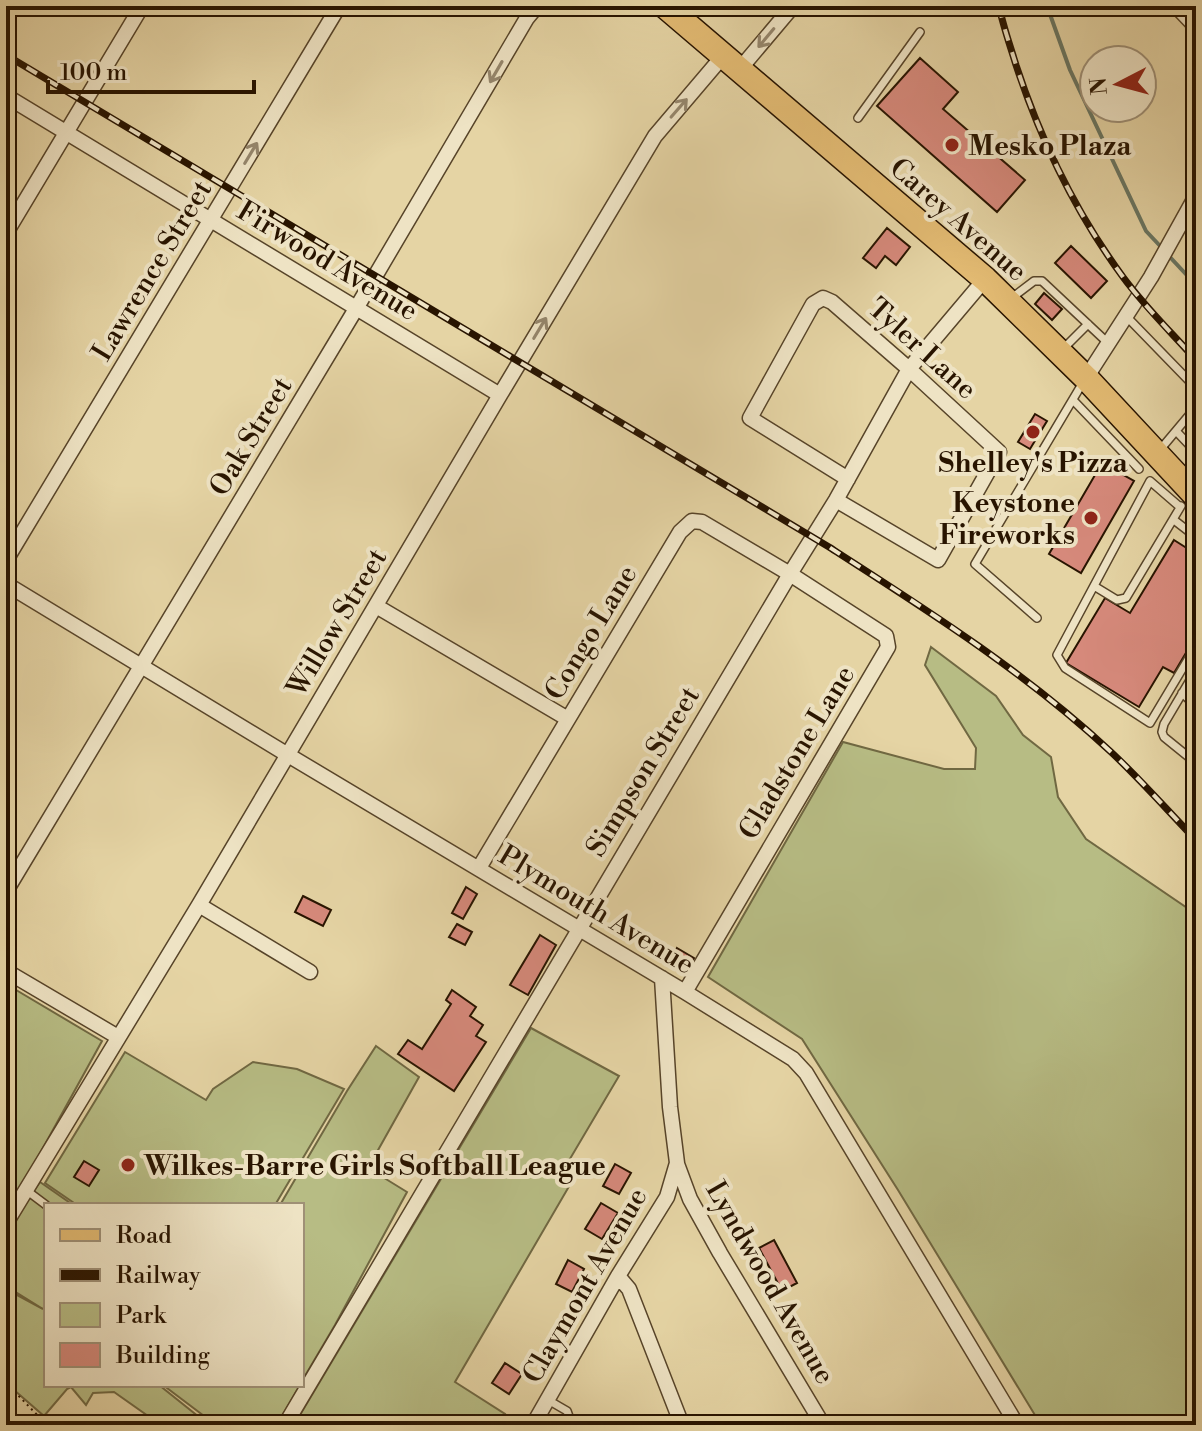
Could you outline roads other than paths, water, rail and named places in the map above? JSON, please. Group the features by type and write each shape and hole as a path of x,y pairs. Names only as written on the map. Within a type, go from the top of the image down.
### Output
{"main road":[{"name":"Carey Avenue","path":"665,6 985,279 1086,378 1148,462 1189,498"}],"street":[{"path":"6,233 142,6"},
{"name":"Lawrence Street","path":"6,560 339,6"},
{"name":"Oak Street","path":"6,891 527,18 537,6"},
{"name":"Willow Street","path":"6,1223 199,905 655,136 793,6"},
{"path":"1176,6 1196,27"},
{"name":"Firwood Avenue","path":"6,96 500,395"},
{"path":"1086,378 1193,207"},
{"name":"Simpson Street","path":"285,1425 578,928 836,500 909,369 985,279"},
{"name":"Tyler Lane","path":"836,500 938,560 999,452 909,369 832,302 823,298 813,304 750,418 848,479"},
{"name":"Congo Lane","path":"479,868 680,532 692,521 702,522 790,574"},
{"name":"Gladstone Lane","path":"685,992 888,647 886,636 790,574"},
{"name":"Plymouth Avenue","path":"6,584 793,1059 806,1073 1017,1425"},
{"path":"376,606 568,719"},
{"path":"199,905 310,972"},
{"path":"6,971 118,1037"},
{"name":"Claymont Avenue","path":"533,1425 667,1197 677,1163 670,1107 662,978"},
{"name":"Lyndwood Avenue","path":"677,1163 690,1199 823,1425"},
{"path":"618,1276 629,1289 682,1425"}],"lane":[{"path":"858,118 920,32"},
{"path":"1008,301 1034,281 1042,281 1108,343"},
{"path":"1126,316 1196,388"},
{"path":"1059,352 1088,324"},
{"path":"1037,618 975,564 1086,378"},
{"path":"1073,400 1148,462 1196,407"},
{"path":"1176,431 1196,452"},
{"path":"1094,586 1117,600 1126,598 1189,498 1150,481 1057,655 1065,668 1150,723 1196,646"},
{"path":"1174,520 1196,537"},
{"path":"1196,670 1162,732 1196,763"},
{"path":"1182,693 1196,706"},
{"path":"26,1190 44,1204"},
{"path":"548,1400 567,1411 571,1422 569,1425"}],"waterway":[{"path":"1047,6 1070,70 1146,231 1162,248"},
{"path":"1168,255 1196,285"}],"railway":[{"path":"999,6 1037,121 1075,202 1123,277 1196,360"},
{"path":"6,55 829,547 902,594 1010,669 1078,723 1122,763 1196,840"}],"place":[{"name":"Mesko Plaza","path":"952,145"},
{"name":"Shelley's Pizza","path":"1033,432"},
{"name":"Keystone Fireworks","path":"1091,518"},
{"name":"Wilkes-Barre Girls Softball League","path":"128,1165"}]}
